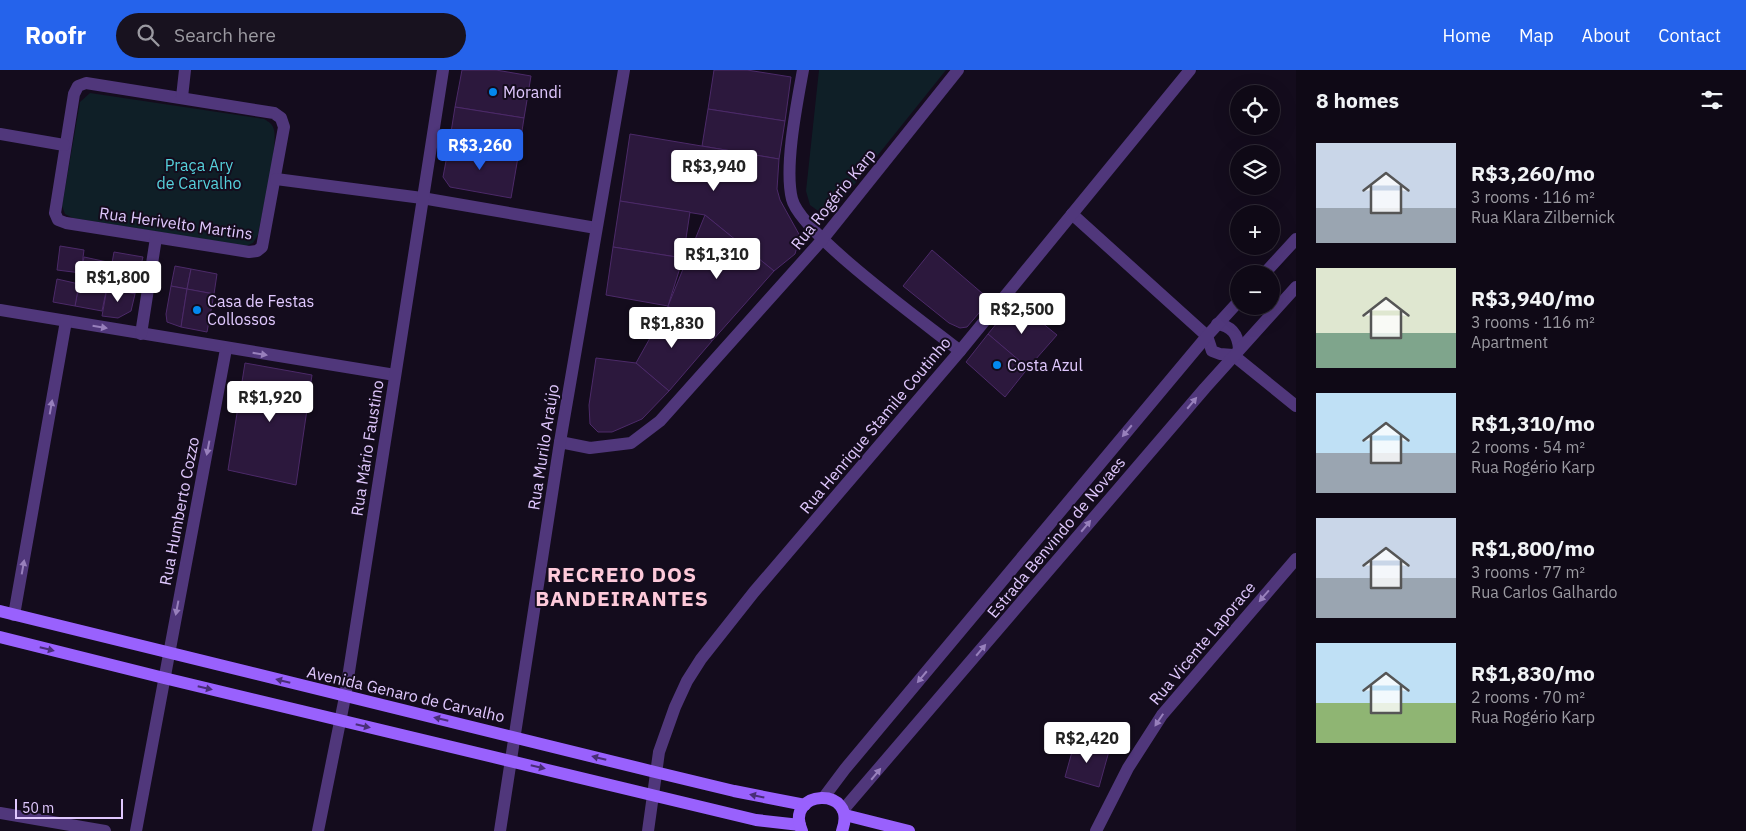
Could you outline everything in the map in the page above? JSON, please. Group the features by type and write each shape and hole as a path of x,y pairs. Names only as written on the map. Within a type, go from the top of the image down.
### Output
{"street":[{"path":"182,97 185,70"},
{"name":"Rua Mário Faustino","path":"318,831 345,697 443,70"},
{"name":"Rua Murilo Araújo","path":"500,831 560,442 624,70"},
{"path":"803,70 794,123 790,183 792,200 799,213 822,240 960,351"},
{"name":"Rua Rogério Karp","path":"560,442 590,448 631,443 660,421 822,240 958,70"},
{"name":"Rua Henrique Stamile Coutinho","path":"648,831 659,752 675,707 687,681 714,642 960,351 1190,70"},
{"name":"Rua Herivelto Martins","path":"86,83 182,97 274,113 281,118 284,128 276,179 264,242 258,251 249,252 156,238 66,224 58,220 55,213 64,144 74,94 78,86 86,83"},
{"path":"0,134 64,144"},
{"path":"276,179 422,198 596,228"},
{"path":"1072,214 1207,336 1212,351 1220,354 1236,352"},
{"path":"142,334 156,238"},
{"path":"1272,265 1296,239"},
{"name":"Estrada Benvindo de Novaes","path":"844,813 1236,352 1296,287"},
{"path":"0,310 226,349 394,375"},
{"name":"Estrada Benvindo de Novaes","path":"824,797 845,769 1230,311"},
{"path":"14,615 66,322"},
{"path":"1218,324 1227,326 1236,335 1236,352 1296,406"},
{"name":"Rua Humberto Cozzo","path":"136,831 226,349"},
{"name":"Rua Vicente Laporace","path":"1096,831 1128,768 1162,714 1296,559"},
{"name":"Avenida Genaro de Carvalho","path":"0,612 743,793 805,804"},
{"path":"0,637 756,820 801,829 800,814 805,804 811,800 824,797 834,801 844,813 909,831"},
{"path":"0,813 105,831"},
{"path":"842,831 844,813"}],"green space":[{"path":"819,70 946,70 833,211 821,213 810,205 806,191"},
{"name":"Praça Ary de Carvalho","path":"90,93 264,119 270,123 275,139 274,151 258,235 253,243 246,246 73,218 65,214 62,206 80,102"}],"building":[{"name":"Morandi","path":"462,70 496,70 531,76 524,118 455,107"},
{"path":"714,70 747,70 791,77 785,121 708,109"},
{"path":"455,107 524,118 518,157 449,145"},
{"path":"708,109 785,121 779,159 702,146"},
{"path":"630,134 779,159 777,189 780,200 800,236 795,254 774,271 705,215 620,201"},
{"path":"449,145 518,157 511,198 450,187 443,177"},
{"path":"620,201 690,212 683,258 613,247"},
{"path":"705,215 774,271 712,341 668,306"},
{"path":"60,246 84,250 81,273 57,270"},
{"path":"613,247 683,258 668,306 606,295"},
{"path":"932,250 990,300 967,327 960,328 949,323 903,286"},
{"path":"114,252 143,257 140,269 112,263"},
{"path":"84,257 112,263 102,311 75,306"},
{"path":"112,263 140,269 135,294 107,288"},
{"path":"175,266 191,269 187,289 171,286"},
{"path":"191,269 217,274 214,294 187,289"},
{"path":"57,279 79,284 75,306 53,302"},
{"path":"171,286 187,289 181,327 167,322 166,314"},
{"path":"107,288 135,294 131,311 118,318 102,316"},
{"name":"Casa de Festas Collossos","path":"187,289 214,294 207,332 181,327"},
{"path":"1015,301 1057,335 1028,368 988,334"},
{"path":"668,306 712,341 669,391 636,363"},
{"name":"Costa Azul","path":"988,334 1028,368 1005,397 966,362"},
{"path":"596,358 636,363 669,391 642,419 612,432 598,432 590,424 589,405"},
{"path":"245,363 312,375 296,485 228,470"},
{"path":"1075,741 1109,751 1099,787 1065,777"}],"place":[{"name":"Morandi","path":"493,92"},
{"name":"Casa de Festas Collossos","path":"197,310"},
{"name":"Costa Azul","path":"997,365"}],"district":[{"name":"RECREIO DOS BANDEIRANTES","path":"622,586"}]}
